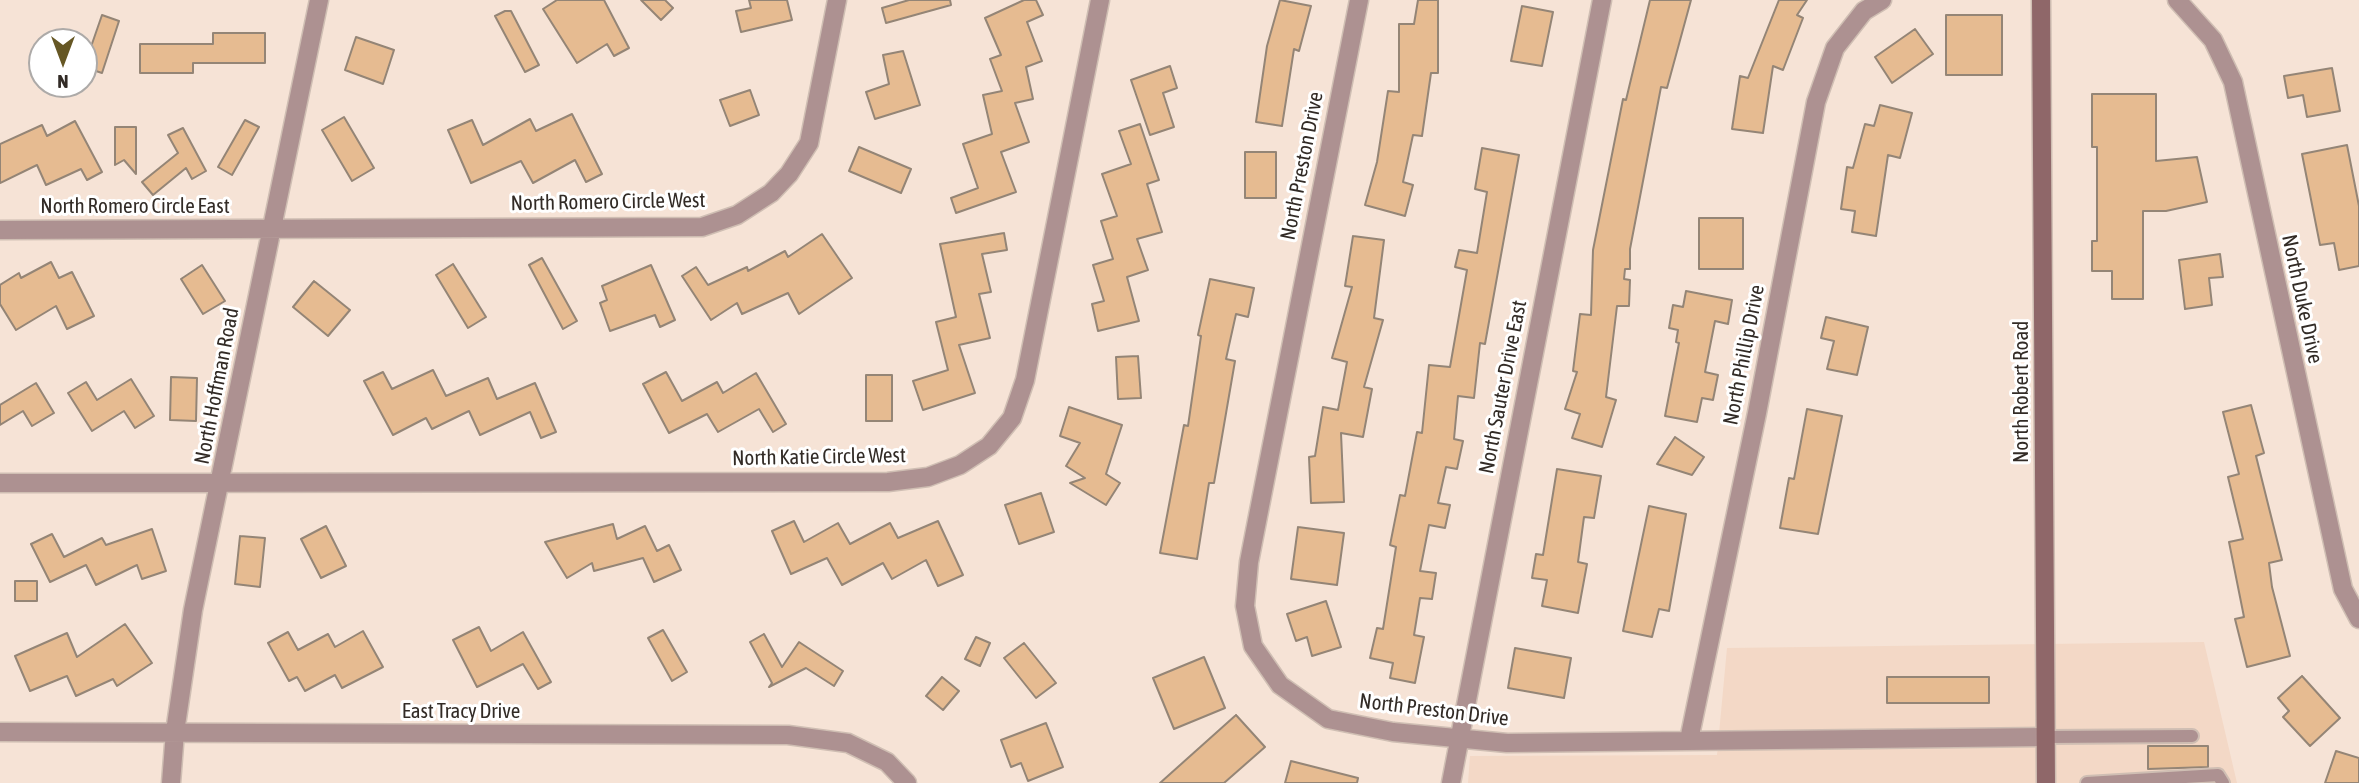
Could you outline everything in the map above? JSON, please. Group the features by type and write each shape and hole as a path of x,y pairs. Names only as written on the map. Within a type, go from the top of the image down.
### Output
{"main road":[{"name":"North Robert Road","path":"2041,0 2046,783"}],"street":[{"name":"North Hoffman Road","path":"171,783 175,732 193,610 319,0"},
{"name":"North Romero Circle West","path":"271,228 702,227 737,215 771,193 789,174 808,143 837,0"},
{"name":"North Katie Circle West","path":"0,483 888,482 928,477 960,465 989,446 1012,418 1025,380 1100,0"},
{"name":"North Preston Drive","path":"1359,0 1251,549 1245,607 1253,646 1280,685 1328,719 1393,732 1458,740 1580,744 1689,740 2045,737"},
{"name":"North Sauter Drive East","path":"1451,783 1602,0"},
{"name":"North Phillip Drive","path":"1689,740 1757,413 1816,102 1835,48 1864,11 1882,0"},
{"name":"North Duke Drive","path":"2177,0 2213,40 2233,82 2343,589 2359,619"},
{"name":"North Romero Circle East","path":"0,230 271,228"},
{"name":"East Tracy Drive","path":"0,733 788,735 848,743 887,762 907,783"}],"lane":[{"path":"2045,737 2192,736"},
{"path":"2087,783 2154,782 2218,775 2223,783"}],"shaded area":[{"path":"2204,642 2237,783 1468,783 1470,756 1717,755 1727,648"}],"building":[{"path":"557,0 604,0 629,48 614,56 607,44 577,63 543,9"},
{"path":"641,0 665,0 673,8 661,20"},
{"path":"749,0 787,0 792,20 741,32 736,11 751,8"},
{"path":"909,0 950,0 951,5 886,23 882,8"},
{"path":"1024,0 1036,0 1043,15 1027,22 1042,61 1026,67 1033,99 1015,103 1029,142 1001,152 1016,192 956,213 951,198 978,188 963,144 992,134 983,95 1002,91 990,59 1001,55 985,18"},
{"path":"1280,0 1311,6 1299,51 1294,49 1282,126 1256,122 1267,46"},
{"path":"1418,0 1438,0 1438,73 1431,73 1422,136 1413,135 1403,182 1413,185 1405,216 1365,205 1377,162 1388,91 1399,92 1399,24 1414,24"},
{"path":"1650,0 1691,0 1667,88 1661,87 1630,249 1630,269 1625,269 1624,279 1630,280 1629,306 1617,306 1606,397 1616,400 1602,447 1572,438 1580,414 1565,409 1577,372 1573,371 1580,314 1591,315 1593,250 1623,99 1626,100"},
{"path":"1779,0 1807,0 1797,15 1803,18 1783,70 1773,66 1763,133 1732,129 1740,76 1748,78"},
{"path":"1522,6 1553,12 1542,66 1511,61"},
{"path":"511,11 539,65 525,72 495,16"},
{"path":"102,15 119,21 102,73 98,72 98,28"},
{"path":"1946,15 2002,15 2002,75 1946,75"},
{"path":"1915,29 1933,54 1892,83 1875,57"},
{"path":"213,33 265,33 265,63 193,63 193,73 140,73 140,44 213,44"},
{"path":"356,37 394,50 383,84 345,70"},
{"path":"903,51 920,105 875,119 866,92 889,84 883,55"},
{"path":"1170,66 1177,88 1163,93 1174,127 1150,135 1131,80"},
{"path":"2332,68 2340,111 2307,117 2303,95 2288,98 2284,76"},
{"path":"750,90 759,115 730,126 720,100"},
{"path":"2092,94 2156,94 2156,161 2197,157 2207,202 2166,211 2143,211 2143,299 2112,299 2112,271 2092,271 2092,241 2097,241 2097,147 2092,147"},
{"path":"1880,105 1912,113 1900,158 1888,155 1876,236 1852,232 1855,211 1841,209 1847,167 1853,168 1865,124 1874,126"},
{"path":"572,114 602,174 586,182 575,160 533,183 521,161 471,183 448,130 472,120 483,145 530,119 536,131"},
{"path":"344,117 374,168 352,181 322,130"},
{"path":"245,120 259,127 232,175 218,167"},
{"path":"75,121 102,172 87,180 81,169 46,185 37,165 0,183 0,144 42,125 47,136"},
{"path":"1140,124 1159,180 1147,184 1162,232 1137,239 1148,270 1127,277 1139,321 1098,331 1092,304 1104,301 1093,265 1113,259 1101,221 1117,216 1102,174 1131,164 1119,131"},
{"path":"115,127 136,127 136,174 124,160 115,165"},
{"path":"183,128 206,171 192,179 186,168 153,195 142,182 178,153 168,135"},
{"path":"2347,145 2359,206 2359,266 2339,270 2334,243 2320,245 2302,154"},
{"path":"859,147 911,169 901,193 849,171"},
{"path":"1482,148 1519,155 1485,344 1480,343 1474,398 1458,396 1454,439 1463,441 1457,469 1446,467 1438,503 1450,505 1445,528 1429,525 1420,571 1436,573 1432,599 1420,598 1414,635 1424,637 1415,683 1390,678 1393,663 1370,658 1377,628 1383,629 1396,547 1390,545 1400,495 1405,496 1417,432 1422,433 1429,365 1450,367 1467,270 1455,267 1459,250 1477,253 1487,192 1475,189"},
{"path":"1245,152 1276,152 1276,198 1245,198"},
{"path":"1699,218 1743,218 1743,269 1699,269"},
{"path":"1004,233 1007,250 982,254 991,292 979,294 990,338 959,345 975,393 923,410 913,381 948,370 936,322 956,317 940,244"},
{"path":"822,234 852,278 799,314 788,293 742,314 737,303 711,320 682,276 696,267 708,285 747,267 748,271 785,251 788,257"},
{"path":"1353,236 1384,240 1374,318 1383,320 1364,387 1372,389 1363,437 1341,433 1344,502 1311,503 1309,457 1315,456 1323,407 1338,410 1347,362 1332,358 1352,287 1345,286"},
{"path":"2220,254 2223,277 2209,278 2212,305 2185,309 2179,260"},
{"path":"542,258 577,321 563,329 529,265"},
{"path":"51,262 59,278 72,272 94,316 67,329 56,306 16,330 0,304 0,285 19,273 21,278"},
{"path":"453,264 486,317 468,328 436,275"},
{"path":"202,265 225,301 203,314 181,279"},
{"path":"651,265 675,320 660,327 655,315 610,331 600,303 607,300 602,286"},
{"path":"1210,279 1254,288 1248,317 1236,314 1226,359 1235,361 1214,483 1209,483 1197,559 1160,553 1184,425 1188,426 1201,336 1198,335"},
{"path":"314,281 350,310 328,336 293,307"},
{"path":"1686,291 1732,300 1728,324 1715,321 1705,372 1718,375 1713,400 1702,398 1697,422 1665,416 1679,343 1676,342 1678,330 1669,328 1673,305 1683,307"},
{"path":"1826,317 1868,327 1857,375 1827,369 1834,341 1821,338"},
{"path":"1138,356 1141,398 1118,399 1116,357"},
{"path":"433,370 446,396 488,378 497,399 535,383 556,432 541,438 530,412 480,435 469,411 432,429 426,418 393,435 364,381 383,372 392,389"},
{"path":"666,372 682,401 717,382 723,393 756,373 786,424 773,432 759,409 718,432 707,414 669,433 643,384"},
{"path":"866,375 892,375 892,421 866,421"},
{"path":"171,377 197,378 196,421 170,420"},
{"path":"131,379 154,416 135,428 124,411 92,431 68,393 86,382 97,400"},
{"path":"36,383 54,413 32,426 23,411 0,425 0,405"},
{"path":"2251,405 2264,453 2256,456 2282,560 2269,563 2272,587 2290,656 2247,667 2235,619 2244,617 2229,542 2243,539 2228,477 2239,474 2223,412"},
{"path":"1069,407 1122,425 1106,474 1120,483 1106,505 1070,483 1085,478 1066,466 1080,443 1060,436"},
{"path":"1807,409 1842,416 1818,534 1780,528 1789,478 1794,479"},
{"path":"1675,437 1704,457 1692,475 1657,464"},
{"path":"1557,469 1601,476 1594,518 1584,517 1578,562 1587,564 1578,613 1542,606 1547,580 1532,578 1536,554 1543,555"},
{"path":"1041,493 1054,532 1019,544 1005,505"},
{"path":"1649,506 1686,514 1669,611 1659,609 1652,637 1623,631"},
{"path":"794,521 804,542 838,523 850,544 890,523 898,538 938,521 963,575 938,586 926,560 892,579 883,563 842,585 827,558 791,574 772,531"},
{"path":"613,524 617,539 645,526 657,551 669,545 681,570 654,582 643,558 594,571 592,563 567,578 545,542"},
{"path":"326,526 346,566 321,578 301,539"},
{"path":"1298,527 1344,533 1337,585 1291,579"},
{"path":"152,529 166,571 142,579 137,565 96,585 86,565 50,582 31,544 52,534 64,557 102,538 106,545"},
{"path":"240,536 265,538 260,587 235,584"},
{"path":"15,581 37,581 37,601 15,601"},
{"path":"1326,601 1341,647 1312,656 1307,637 1296,641 1287,614"},
{"path":"125,624 152,663 117,686 113,679 76,696 67,676 30,691 15,656 67,633 77,657"},
{"path":"479,627 491,651 523,632 551,682 538,689 523,664 477,687 453,640"},
{"path":"663,630 687,672 672,681 648,638"},
{"path":"363,631 383,667 342,688 335,675 305,691 297,677 289,681 268,643 288,632 298,650 328,634 335,647"},
{"path":"764,634 782,667 799,642 843,671 834,686 806,668 769,687 772,683 750,642"},
{"path":"976,637 990,643 980,666 965,659"},
{"path":"1024,643 1056,683 1036,698 1004,658"},
{"path":"1515,648 1571,658 1564,698 1508,688"},
{"path":"1204,657 1225,708 1174,729 1153,678"},
{"path":"2302,676 2340,718 2310,746 2283,717 2289,711 2278,698"},
{"path":"942,677 959,691 943,710 926,696"},
{"path":"1887,677 1989,677 1989,703 1887,703"},
{"path":"1236,715 1265,747 1224,783 1160,783"},
{"path":"1046,723 1063,767 1028,781 1021,763 1011,767 1001,740"},
{"path":"2148,746 2208,746 2208,767 2148,769"},
{"path":"2336,751 2359,758 2359,783 2325,783"},
{"path":"1291,761 1358,778 1357,783 1285,783"}]}
